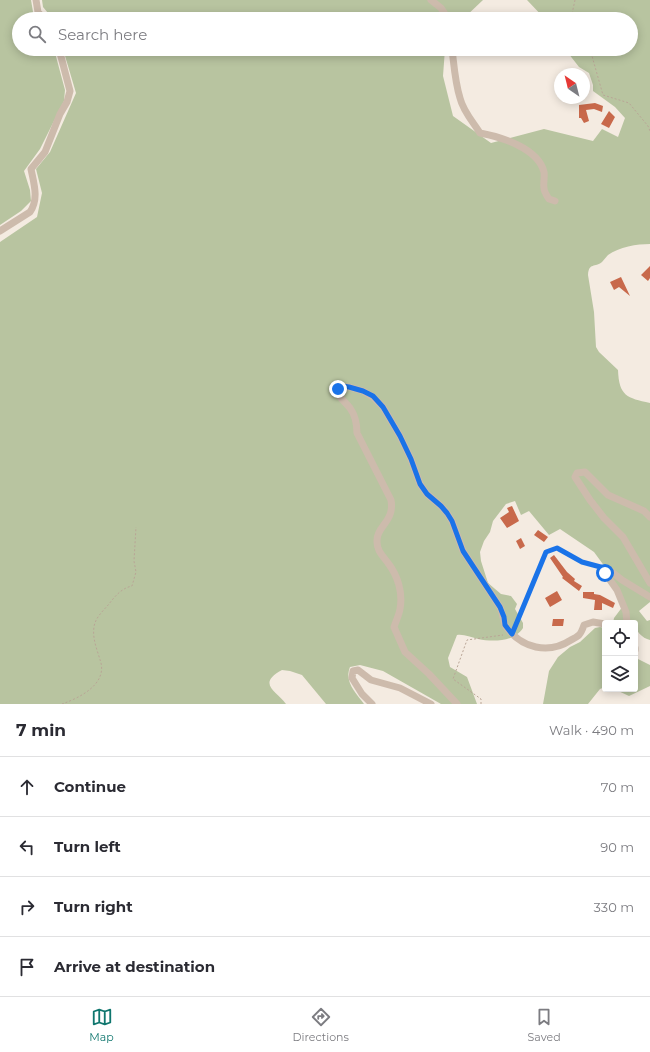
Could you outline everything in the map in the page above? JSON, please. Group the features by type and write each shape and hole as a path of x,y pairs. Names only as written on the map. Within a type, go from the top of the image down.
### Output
{"street":[{"path":"36,0 38,12"},
{"path":"431,0 443,12"},
{"path":"0,231 30,212 33,207 35,193 31,169 45,152 60,114 68,102 70,91 61,56"},
{"path":"453,56 460,99 472,122 480,133 516,143 536,159 544,172 544,189 549,199 554,201"},
{"path":"457,704 406,652 394,627 400,609 401,591 394,570 377,547 376,539 379,532 391,516 391,500 357,433 352,412 337,393 340,387 349,387 363,391 379,401 387,412 411,459 420,484 427,494 441,506 452,521 463,551 500,607 505,625 518,640 532,647 551,648 566,644 580,635 584,624 593,622 602,624"},
{"path":"650,516 644,511 608,495 586,472 577,473 575,477 590,500 604,518 623,537 650,583"},
{"path":"627,620 626,612 617,590 605,573 608,569 650,597"},
{"path":"372,704 362,694 352,678 353,671 358,670 371,680 400,688 431,704"}],"path":[{"path":"572,12 574,0"},
{"path":"592,56 603,95 629,103 648,126 650,131"},
{"path":"62,704 77,698 96,685 99,680 101,665 94,638 94,627 97,619 112,600 125,587 132,586 136,572 134,561 137,533 136,527"},
{"path":"481,704 481,699 453,680 467,640 512,634 546,552 557,548 582,562 608,569"}],"green space":[{"path":"0,0 31,0 33,12 12,12 12,56 56,56 65,90 64,101 40,149 24,171 30,190 31,201 21,211 0,225"},
{"path":"42,0 483,0 470,12 47,12 43,7"},
{"path":"527,0 650,0 650,244 628,246 612,252 602,262 591,267 588,275 594,312 596,347 599,352 618,370 622,391 630,397 650,403 650,602 639,611 647,621 650,620 650,640 644,638 638,632 638,620 614,620 623,606 605,567 594,552 560,529 549,535 529,511 521,515 515,501 506,504 493,521 490,532 484,541 480,552 481,561 488,583 501,594 511,596 517,604 515,609 523,623 523,628 514,636 496,641 478,639 465,635 457,635 448,658 450,667 467,677 477,704 441,704 383,671 360,665 350,667 349,678 354,691 364,704 326,704 302,675 282,670 270,679 269,683 286,704 0,704 0,242 37,217 42,193 36,169 50,152 76,93 65,56 444,56 443,76 453,116 491,143 544,129 593,141 602,129 618,137 625,118 615,107 593,91 590,68 579,67 570,56 638,56 638,12 538,12"},
{"path":"602,627 602,688 588,704 543,704 549,671 558,657 570,647 580,642 595,628"},
{"path":"638,659 650,665 650,686 638,692"},
{"path":"620,692 637,692 629,696"}],"building":[{"path":"595,103 603,106 602,112 594,109 586,110 589,121 584,123 581,118 579,118 579,105"},
{"path":"609,111 615,117 609,128 601,124"},
{"path":"650,266 650,278 648,281 641,275"},
{"path":"621,277 630,296 619,287 614,290 610,282"},
{"path":"512,506 519,521 507,528 500,518 509,512 507,508"},
{"path":"538,530 548,537 544,542 534,535"},
{"path":"521,538 525,546 520,549 516,541"},
{"path":"554,555 567,572 575,579 574,581 582,586 579,591 562,578 563,577 550,558"},
{"path":"557,591 562,600 550,607 545,598"},
{"path":"583,592 594,592 594,594 600,595 615,603 613,608 602,603 602,610 594,610 595,600 583,598"},
{"path":"553,619 564,619 563,626 552,626"}],"route":[{"path":"338,389 342,386 363,391 379,401 390,417 400,436 411,459 420,484 427,494 441,506 452,521 463,551 500,607 505,625 512,634 546,552 557,548 582,562 608,569 605,573"}]}
